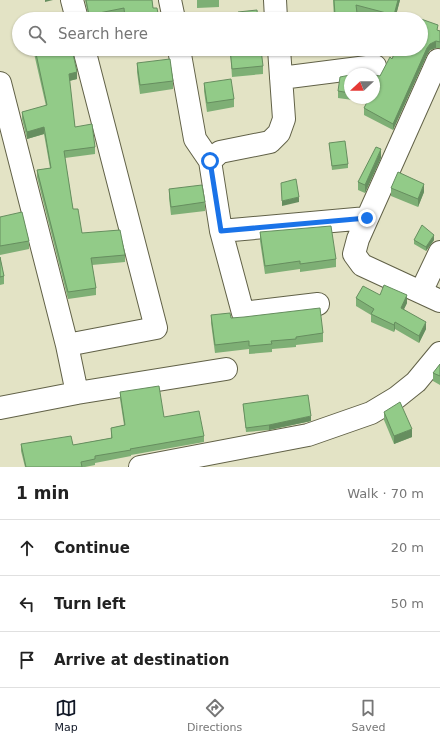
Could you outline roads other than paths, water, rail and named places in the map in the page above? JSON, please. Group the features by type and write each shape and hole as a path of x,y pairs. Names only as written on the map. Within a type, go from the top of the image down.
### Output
{"street":[{"path":"72,0 75,12"},
{"path":"170,0 173,12"},
{"path":"275,0 276,12"},
{"path":"67,345 156,328 86,56"},
{"path":"180,56 195,139 210,161 221,231 243,313 318,304"},
{"path":"210,161 220,152 270,142 279,133 284,119 279,56"},
{"path":"438,60 367,218 358,239 354,254 362,265 431,297 440,252"},
{"path":"281,78 375,66"},
{"path":"0,83 67,345 77,393"},
{"path":"221,231 367,218"},
{"path":"140,467 308,435 371,413 396,398 416,382 440,352"},
{"path":"0,408 77,393 226,369"}]}
